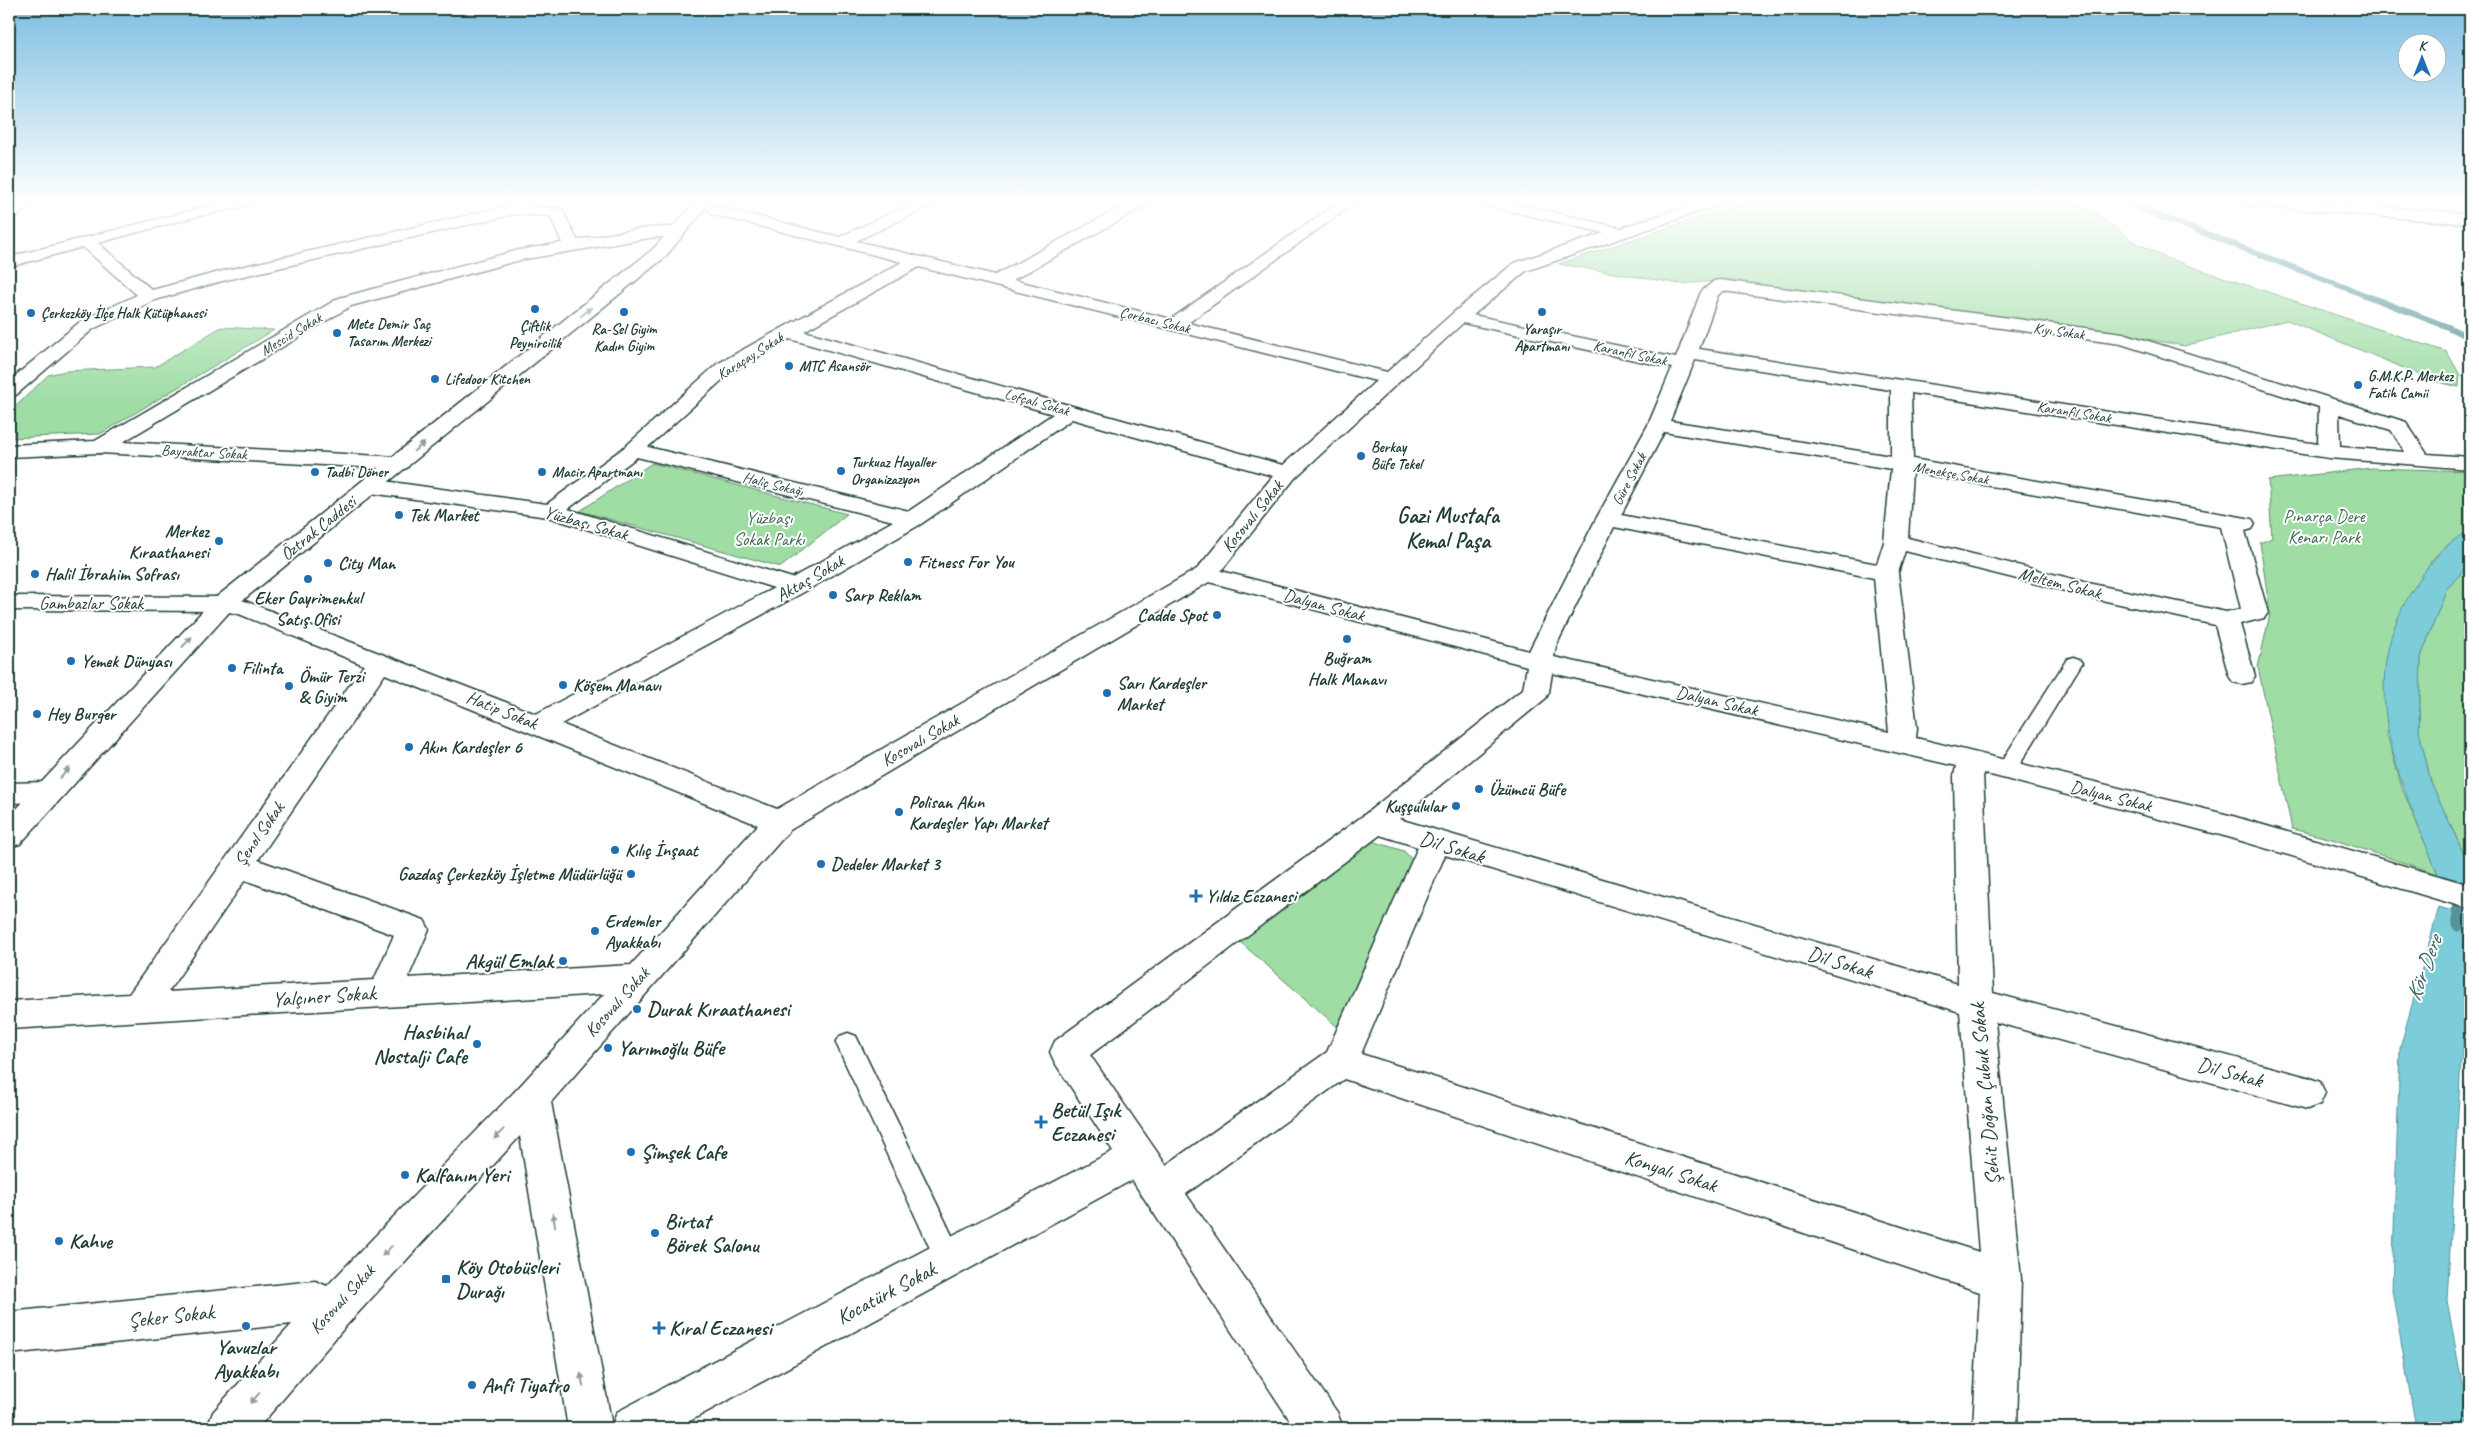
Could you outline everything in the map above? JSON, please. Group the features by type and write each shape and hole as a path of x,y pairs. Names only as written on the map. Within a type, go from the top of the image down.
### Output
{"street":[{"path":"116,267 150,296"},
{"path":"9,391 87,325 150,296 259,267"},
{"name":"Mescid Sokak","path":"100,447 345,302 474,267"},
{"name":"Öztrak Caddesi","path":"9,836 47,792 223,604 642,267"},
{"name":"Karaçay Sokak","path":"551,511 633,450 724,368 906,267"},
{"name":"Çorbacı Sokak","path":"942,267 1390,379"},
{"path":"998,281 1023,267"},
{"path":"1174,325 1257,267"},
{"name":"Kosovalı Sokak","path":"229,1428 330,1312 532,1098 779,822 1206,574 1287,473 1459,316 1519,267"},
{"name":"Kıyı Sokak","path":"1710,292 1720,285 2124,339 2399,426 2420,460"},
{"name":"Güre Sokak","path":"1138,1157 1068,1052 1375,824 1536,692 1543,646 1607,519 1658,425 1686,359 1710,292"},
{"name":"Karanfil Sokak","path":"1459,316 1686,359 1901,385 2328,452 2470,463"},
{"name":"Lofçalı Sokak","path":"786,332 1287,473"},
{"path":"1901,385 1902,464 1896,542 1886,573 1903,728 1901,743"},
{"path":"2328,452 2329,404"},
{"name":"Aktaş Sokak","path":"538,725 795,588 913,518 1069,412"},
{"name":"Menekşe Sokak","path":"1658,425 1902,464 2237,523 2255,614 2226,620"},
{"name":"Bayraktar Sokak","path":"9,451 100,447 399,463"},
{"name":"Haliç Sokağı","path":"633,450 913,518"},
{"name":"Yüzbaşı Sokak","path":"370,486 551,511 795,588"},
{"path":"1607,519 1886,573"},
{"name":"Meltem Sokak","path":"1896,542 2097,592 2226,620"},
{"name":"Dalyan Sokak","path":"1206,574 1542,662 1901,743 2007,769 2229,826 2470,897"},
{"name":"Gambazlar Sokak","path":"9,604 223,604"},
{"name":"Hatip Sokak","path":"223,604 245,608 779,822"},
{"path":"2226,620 2242,676"},
{"name":"Şenol Sokak","path":"139,1007 380,661"},
{"name":"Şehit Doğan Çubuk Sokak","path":"1971,760 1968,776 1976,1003 2001,1280 1995,1428"},
{"path":"9,793 47,792"},
{"name":"Dil Sokak","path":"1375,824 1976,1003 2307,1093"},
{"path":"1161,1190 1340,1062 1435,842"},
{"path":"238,865 413,929 385,992"},
{"name":"Yalçıner Sokak","path":"9,1015 639,978"},
{"name":"Konyalı Sokak","path":"1340,1062 2001,1280"},
{"path":"532,1098 590,1428"},
{"path":"1138,1157 1321,1428"},
{"name":"Kocatürk Sokak","path":"633,1428 1138,1157"},
{"name":"Şeker Sokak","path":"9,1333 315,1301 330,1312"}],"lane":[{"path":"2007,769 2073,663"},
{"path":"848,1043 949,1259"}],"green space":[{"path":"1578,267 2193,267 2447,352 2460,375 2459,387 2438,382 2287,320 2184,346 2126,335 1716,281 1681,284"},
{"path":"221,327 274,330 100,434 9,438 9,413 48,375 65,371 155,367"},
{"name":"Yüzbaşı Sokak Parkı","path":"652,463 847,514 781,567 580,511"},
{"name":"Pınarça Dere Kenarı Park","path":"2371,468 2470,471 2470,531 2443,548 2431,561 2387,734 2402,788 2438,874 2332,839 2292,829 2258,667 2270,614 2260,543 2272,538 2268,480"},
{"path":"2470,563 2470,868 2431,782 2419,731 2421,657 2446,590"},
{"path":"1366,839 1404,851 1416,864 1341,1030 1240,942"}],"water":[{"path":"2470,531 2470,563 2446,590 2421,657 2419,731 2431,782 2470,868 2470,884 2438,874 2396,765 2388,728 2384,692 2387,656 2397,619 2428,567 2446,546"},
{"path":"2439,907 2470,916 2470,1005 2461,1061 2447,1300 2470,1428 2416,1428 2392,1290 2400,1048"}],"waterway":[{"name":"Kör Dere","path":"2292,267 2448,327 2470,338"},
{"name":"Kör Dere","path":"2457,893 2458,926"}],"place":[{"name":"Çiftlik Peynircilik","path":"535,309"},
{"name":"Ra-Sel Giyim Kadın Giyim","path":"624,312"},
{"name":"Yaraşır Apartmanı","path":"1542,312"},
{"name":"Çerkezköy İlçe Halk Kütüphanesi","path":"31,313"},
{"name":"Mete Demir Saç Tasarım Merkezi","path":"337,333"},
{"name":"MTC Asansör","path":"789,366"},
{"name":"Lifedoor Kitchen","path":"435,379"},
{"name":"G.M.K.P. Merkez Fatih Camii","path":"2358,385"},
{"name":"Berkay Büfe Tekel","path":"1361,456"},
{"name":"Turkuaz Hayaller Organizazyon","path":"841,471"},
{"name":"Tadbi Döner","path":"315,472"},
{"name":"Macir Apartmanı","path":"542,472"},
{"name":"Tek Market","path":"399,515"},
{"name":"Merkez Kıraathanesi","path":"219,541"},
{"name":"Fitness For You","path":"908,562"},
{"name":"City Man","path":"328,563"},
{"name":"Halil İbrahim Sofrası","path":"35,574"},
{"name":"Eker Gayrimenkul Satış Ofisi","path":"308,579"},
{"name":"Sarp Reklam","path":"833,595"},
{"name":"Cadde Spot","path":"1217,615"},
{"name":"Buğram Halk Manavı","path":"1347,639"},
{"name":"Yemek Dünyası","path":"71,661"},
{"name":"Filinta","path":"232,668"},
{"name":"Köşem Manavı","path":"563,685"},
{"name":"Ömür Terzi & Giyim","path":"289,686"},
{"name":"Sarı Kardeşler Market","path":"1107,693"},
{"name":"Hey Burger","path":"37,714"},
{"name":"Akın Kardeşler 6","path":"409,747"},
{"name":"Üzümcü Büfe","path":"1479,789"},
{"name":"Kuşçulular","path":"1456,806"},
{"name":"Polisan Akın Kardeşler Yapı Market","path":"899,812"},
{"name":"Kılıç İnşaat","path":"615,850"},
{"name":"Dedeler Market 3","path":"821,864"},
{"name":"Gazdaş Çerkezköy İşletme Müdürlüğü","path":"631,874"},
{"name":"Yıldız Eczanesi","path":"1196,896"},
{"name":"Erdemler Ayakkabı","path":"595,931"},
{"name":"Akgül Emlak","path":"563,961"},
{"name":"Durak Kıraathanesi","path":"637,1009"},
{"name":"Hasbihal Nostalji Cafe","path":"477,1044"},
{"name":"Yarımoğlu Büfe","path":"608,1048"},
{"name":"Betül Işık Eczanesi","path":"1041,1122"},
{"name":"Şimşek Cafe","path":"631,1152"},
{"name":"Kalfanın Yeri","path":"405,1175"},
{"name":"Birtat Börek Salonu","path":"655,1233"},
{"name":"Kahve","path":"59,1241"},
{"name":"Köy Otobüsleri Durağı","path":"446,1279"},
{"name":"Yavuzlar Ayakkabı","path":"246,1326"},
{"name":"Kıral Eczanesi","path":"659,1328"},
{"name":"Anfi Tiyatro","path":"472,1385"}],"district":[{"name":"Gazi Mustafa Kemal Paşa","path":"1448,528"}]}
